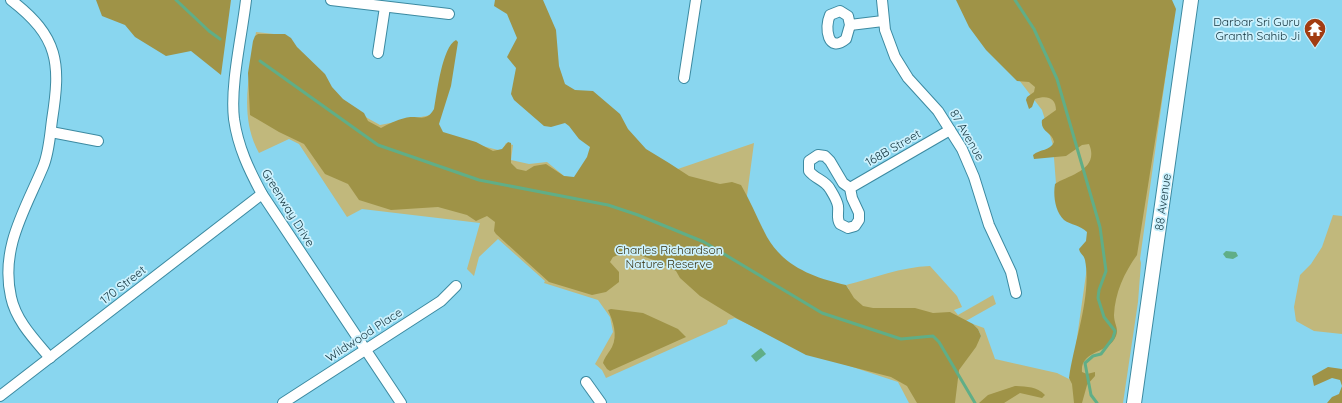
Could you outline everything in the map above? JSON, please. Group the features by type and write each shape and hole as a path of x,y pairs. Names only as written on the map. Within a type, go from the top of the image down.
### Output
{"main road":[{"name":"88 Avenue","path":"1134,403 1191,0"}],"street":[{"path":"11,0 43,33 54,54 57,79 51,132 43,167 16,227 8,275 11,298 16,312 26,328 50,358"},
{"name":"Greenway Drive","path":"246,0 234,93 234,114 238,137 245,162 262,194 401,403"},
{"path":"331,0 448,14"},
{"path":"684,78 696,0"},
{"name":"87 Avenue","path":"882,0 883,21 889,44 898,63 908,78 935,107 950,130 972,170 989,225 1011,272 1016,293"},
{"path":"378,53 385,7"},
{"path":"850,25 883,21"},
{"name":"168B Street","path":"850,188 950,130"},
{"path":"51,132 98,141"},
{"path":"818,155 827,157 843,183 850,188 860,218 855,226 848,228 839,222 838,205 828,185 809,171 808,165 811,159 818,155"},
{"name":"170 Street","path":"0,396 262,194"},
{"name":"Wildwood Place","path":"283,403 441,301 456,286"},
{"path":"586,382 601,403"}],"green space":[{"path":"96,0 231,0 221,75 191,51 166,56 135,37 125,25 102,16"},
{"name":"Charles Richardson Nature Reserve","path":"495,0 543,0 556,30 559,66 565,84 575,90 593,91 620,114 628,129 646,149 689,176 720,184 732,182 741,185 767,237 782,256 791,264 812,275 846,285 854,298 863,306 873,308 915,308 933,313 950,312 973,324 978,329 981,336 976,347 959,370 955,403 917,403 907,386 891,377 806,355 736,318 700,296 680,278 676,271 637,254 621,254 613,257 610,262 619,272 619,282 606,292 592,295 549,282 496,234 494,231 495,222 487,216 476,221 467,215 438,207 391,210 359,200 348,184 325,174 304,144 279,132 250,115 248,73 253,41 255,36 258,34 285,34 291,38 297,47 325,74 332,87 343,99 364,113 368,121 381,128 402,119 410,117 421,118 431,114 434,109 447,51 451,44 456,40 458,42 451,86 439,124 443,132 476,142 493,151 502,149 508,142 511,143 511,163 517,169 526,171 534,166 546,164 564,176 574,177 587,157 590,147 579,139 565,123 551,127 544,126 514,100 511,94 516,68 507,57 517,38 507,14 494,6"},
{"path":"956,0 1172,0 1176,9 1137,255 1124,276 1118,291 1114,315 1117,331 1116,336 1107,346 1085,360 1083,365 1082,372 1087,374 1095,372 1095,376 1087,385 1082,403 1074,403 1072,384 1069,378 1082,319 1086,288 1087,274 1084,258 1079,249 1086,241 1087,232 1067,222 1061,217 1055,203 1054,193 1055,184 1087,166 1091,153 1089,144 1082,145 1066,156 1034,159 1033,155 1050,147 1054,142 1051,136 1044,130 1042,120 1056,110 1056,106 1050,98 1043,97 1035,99 1032,107 1029,109 1026,100 1027,97 1034,92 1035,87 1029,82 1017,81 986,50 969,27"},
{"name":"Charles Richardson Nature Reserve","path":"1175,9 1140,259 1138,302 1123,403 909,403 898,382 804,351 735,318 728,320 727,324 606,378 602,370 595,364 613,332 610,317 598,300 544,283 545,281 498,239 479,257 474,276 467,269 480,223 362,209 347,217 299,144 289,139 259,153 253,139 247,109 247,94 256,32 283,35 344,105 380,125 436,114 439,135 502,151 506,143 513,145 511,160 529,164 547,162 564,176 574,178 669,172 754,143 746,203 766,241 789,268 849,289 846,285 909,268 930,266 957,296 962,307 954,310 958,315 993,295 996,304 964,322 979,340 981,336 978,329 973,324 984,328 995,359 1057,373 1071,380 1090,246 1087,230 1056,184 1053,145 1042,110 1019,80"},
{"path":"1333,215 1342,216 1342,334 1314,331 1296,321 1294,307 1300,275 1311,264 1322,247"},
{"path":"611,309 643,313 678,329 686,337 610,371 603,363 615,338 613,323 608,310"},
{"path":"1328,367 1342,369 1342,386 1340,380 1332,378 1314,386 1312,376"},
{"path":"1015,386 1035,388 1045,395 1042,398 1020,393 1004,403 979,403 988,395"},
{"path":"1342,386 1342,403 1327,403 1332,397 1339,394"}],"shaded area":[{"path":"1226,251 1236,252 1238,256 1233,259 1226,258 1223,254"},
{"path":"761,348 766,354 756,362 751,356"}],"waterway":[{"path":"176,0 209,31 220,39"},
{"path":"1015,0 1034,29 1057,79 1100,227 1106,271 1099,290 1098,298 1104,317 1115,331 1113,338 1101,354 1093,356 1085,363 1091,395 1097,403"},
{"path":"260,61 378,145 479,180 608,205 638,215 704,242 822,313 901,339 933,336 939,342 975,403"}],"place":[{"name":"Darbar Sri Guru Granth Sahib Ji","path":"1315,48"}]}
